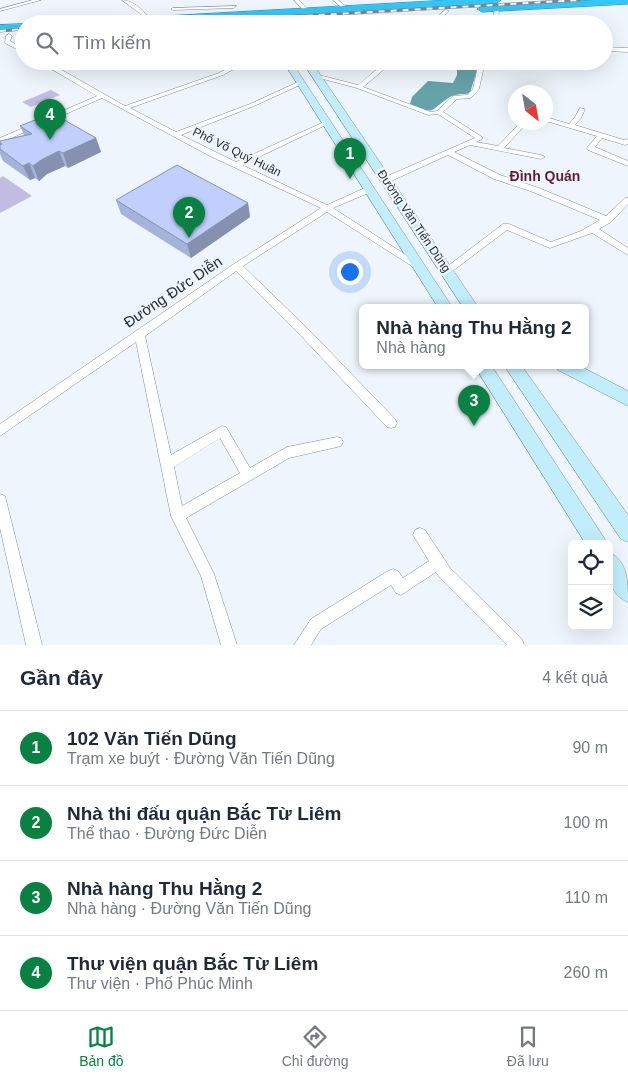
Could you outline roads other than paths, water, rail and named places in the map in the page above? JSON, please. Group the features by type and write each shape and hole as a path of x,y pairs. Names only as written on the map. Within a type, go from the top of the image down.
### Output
{"highway":[{"path":"294,15 307,11 347,8 628,1"},
{"path":"364,15 447,11 497,4"},
{"path":"169,15 187,15"},
{"path":"0,28 15,27"}],"main road":[{"name":"Đường Văn Tiến Dũng","path":"293,70 443,304"},
{"name":"Đường Văn Tiến Dũng","path":"311,70 469,304"},
{"path":"485,369 595,540"},
{"path":"515,369 628,532"},
{"path":"572,369 628,399"},
{"path":"613,568 628,591"}],"street":[{"path":"0,10 39,0"},
{"path":"124,0 145,15"},
{"path":"175,0 173,14 234,7"},
{"path":"296,0 307,11"},
{"path":"335,0 347,8"},
{"path":"443,15 447,11"},
{"path":"5,37 7,42 15,46"},
{"path":"613,49 628,50"},
{"name":"Phố Võ Quý Huân","path":"57,70 102,96 236,165 327,208 419,267"},
{"path":"126,108 229,70"},
{"path":"359,88 380,70"},
{"path":"315,76 408,104 430,114 439,112 455,97 469,97 476,90 480,70"},
{"path":"177,134 300,83"},
{"path":"0,141 102,96"},
{"path":"571,126 578,118 582,109"},
{"path":"386,180 480,138 439,112"},
{"path":"553,121 625,143 628,142"},
{"path":"236,165 326,123"},
{"path":"499,149 517,130"},
{"path":"601,135 591,148 628,164"},
{"path":"469,143 541,157"},
{"path":"448,152 497,177 536,190 608,220"},
{"name":"Đường Đức Diễn","path":"0,431 237,266 327,208 370,189"},
{"path":"447,271 506,226 550,245 594,230 608,220 628,200"},
{"path":"594,230 628,252"},
{"path":"237,266 307,335 391,423"},
{"path":"139,333 178,516 207,574 229,645"},
{"path":"166,465 222,431 248,475"},
{"path":"178,516 287,453 337,442"},
{"path":"0,500 34,645"},
{"path":"420,536 445,573 517,644"},
{"path":"302,645 316,624 393,576 401,588 438,563"}],"water":[{"path":"457,70 477,70 470,93 453,96 432,110 425,110 410,104 412,97 428,81 453,83"}],"railway":[{"path":"319,15 580,0"},
{"path":"0,31 15,30"}],"place":[{"name":"Thư viện quận Bắc Từ Liêm","path":"50,140"},
{"name":"102 Văn Tiến Dũng","path":"350,179"},
{"name":"Nhà thi đấu quận Bắc Từ Liêm","path":"189,238"},
{"name":"Nhà hàng Thu Hằng 2","path":"474,426"}],"district":[{"name":"Đình Quán","path":"545,176"}]}
